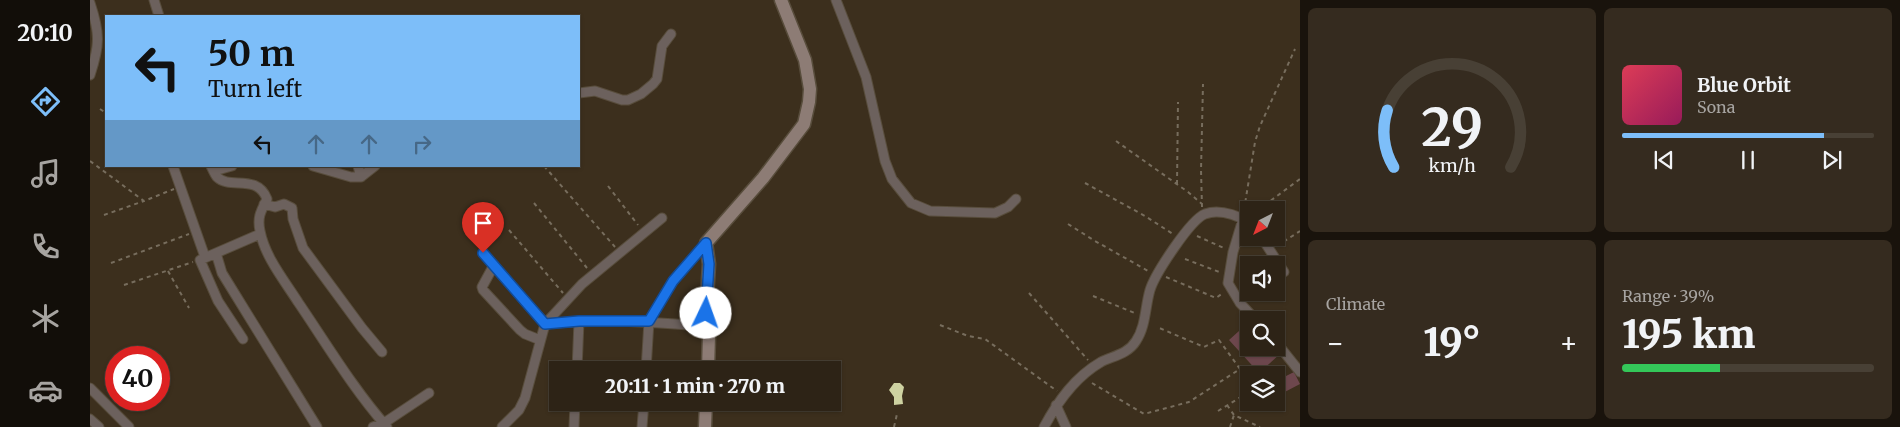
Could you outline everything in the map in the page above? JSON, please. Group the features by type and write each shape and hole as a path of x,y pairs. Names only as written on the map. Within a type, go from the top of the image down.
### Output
{"street":[{"path":"154,0 159,15"},
{"path":"647,361 649,321 673,281 763,178 804,124 810,102 810,89 805,60 781,0"},
{"path":"836,0 866,78 885,161 892,179 911,203 930,210 995,214 1008,207 1016,199"},
{"path":"90,3 99,39 90,75"},
{"path":"580,93 594,91 622,100 628,100 641,94 657,79 662,46 671,34"},
{"path":"173,167 195,231 202,259 218,301 243,339"},
{"path":"226,167 213,169 218,178 224,181 256,185 265,194 267,199 259,212 260,234 277,271 366,400 386,425"},
{"path":"316,167 351,178 361,177 375,167"},
{"path":"358,167 361,177"},
{"path":"264,204 275,207 284,204 292,208 293,219 303,248 382,352"},
{"path":"1044,427 1056,405 1076,381 1101,363 1122,354 1136,341 1143,324 1150,291 1156,276 1168,256 1190,228 1204,214 1222,212 1240,218"},
{"path":"502,427 519,410 525,398 545,324 568,298 662,218"},
{"path":"202,259 260,234"},
{"path":"1240,234 1232,252 1228,283 1240,303 1248,311"},
{"path":"705,330 709,264 706,243"},
{"path":"1268,246 1275,256"},
{"path":"216,253 222,273 317,427"},
{"path":"483,253 545,324"},
{"path":"494,265 482,287 483,290 520,330 540,340"},
{"path":"545,324 579,321 649,321 700,326 709,336 708,361"},
{"path":"577,361 579,321"},
{"path":"1285,353 1300,372"},
{"path":"90,388 129,427"},
{"path":"373,427 386,425 429,392"},
{"path":"1056,405 1066,427"},
{"path":"574,427 575,411"},
{"path":"642,427 643,411"},
{"path":"705,427 706,411"},
{"path":"90,419 98,427"}],"path":[{"path":"1248,201 1255,142 1260,126 1295,49"},
{"path":"1116,141 1202,204 1204,84"},
{"path":"1177,184 1178,102"},
{"path":"100,109 105,112"},
{"path":"90,161 144,201"},
{"path":"545,167 620,252"},
{"path":"1270,201 1300,179"},
{"path":"1085,183 1177,236"},
{"path":"608,186 644,233"},
{"path":"104,215 177,188 181,189"},
{"path":"534,203 593,276"},
{"path":"1068,224 1151,272"},
{"path":"509,230 568,298"},
{"path":"111,263 195,231"},
{"path":"1271,250 1300,231"},
{"path":"1197,236 1232,252"},
{"path":"124,286 202,259"},
{"path":"1185,259 1229,276"},
{"path":"168,271 188,308"},
{"path":"1166,277 1216,298 1230,287"},
{"path":"1029,293 1091,364"},
{"path":"1093,296 1136,314"},
{"path":"940,325 968,336 985,339 1058,391"},
{"path":"1092,384 1144,414 1189,402 1240,369 1219,340 1204,346 1156,327"},
{"path":"1218,411 1240,397"},
{"path":"1227,405 1234,415 1260,427"},
{"path":"894,427 897,414"},
{"path":"1230,427 1234,415"}],"shaded area":[{"path":"1240,330 1240,352 1229,340"},
{"path":"1244,356 1278,356 1267,366 1253,366"},
{"path":"1294,372 1300,384 1285,392 1285,376"}],"building":[{"path":"894,383 900,383 904,387 903,404 894,405 894,397 889,390"}],"route":[{"path":"483,253 545,324 579,321 649,321 673,281 706,243 709,264 706,313"}]}
